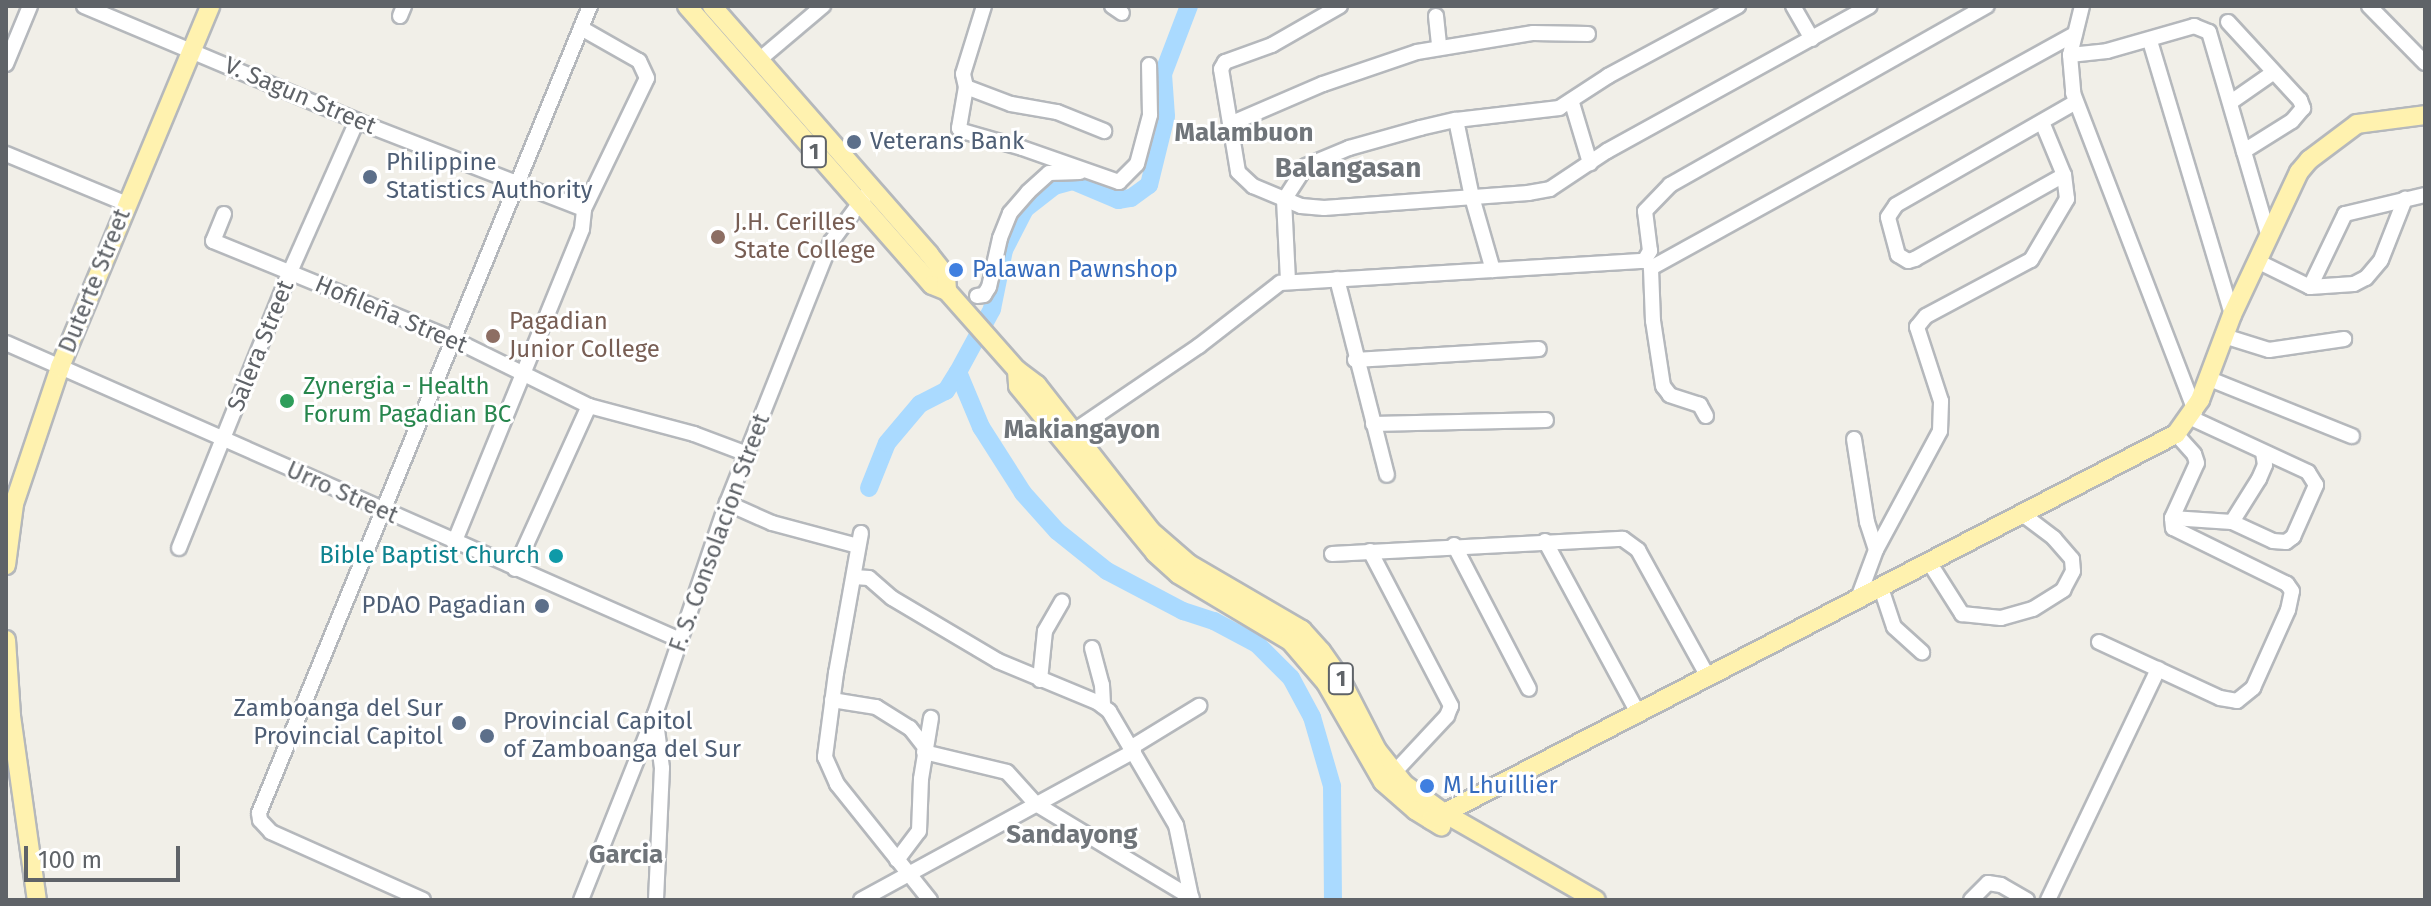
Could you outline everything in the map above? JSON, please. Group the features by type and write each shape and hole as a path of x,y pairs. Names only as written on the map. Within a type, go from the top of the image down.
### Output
{"main road":[{"name":"Duterte Street","path":"6,565 8,530 60,367 210,6"},
{"name":"1","path":"687,6 932,285 947,291 1017,370 1018,386 1069,434 1137,523 1189,564 1302,630 1340,678 1388,778 1438,816 1574,900"},
{"name":"1","path":"712,6 873,188 946,276 947,291"},
{"path":"1438,816 2176,434 2193,414 2210,379 2232,315 2299,172 2342,132 2357,124 2425,115"},
{"path":"6,640 9,715 37,900"},
{"name":"1","path":"1438,816 1596,900"}],"street":[{"path":"6,64 30,6"},
{"name":"V. Sagun Street","path":"84,6 357,121 584,209"},
{"path":"423,900 397,895 271,832 260,820 259,813 590,6"},
{"path":"759,60 823,6"},
{"path":"984,6 963,74 966,87 960,131 1119,182 1137,164 1150,115 1149,65"},
{"path":"1340,6 1272,45 1222,64 1238,172 1253,186 1284,200 1320,208 1542,191 1870,6"},
{"path":"1288,281 1284,200 1297,175 1319,160 1456,120 1546,111 1572,103 1608,76 1738,6"},
{"path":"1793,6 1812,39"},
{"path":"1706,416 1700,405 1670,395 1663,386 1653,321 1645,211 1670,185 1987,6"},
{"path":"2082,6 2070,55 2070,78 2076,102 2193,414 2263,453 2308,472 2316,485 2293,537 2286,542 2273,541 2232,522 2172,518"},
{"path":"2369,6 2425,63"},
{"path":"1436,16 1439,47"},
{"path":"2228,22 2300,100 2302,112 2244,151"},
{"path":"2070,55 2150,41 2194,26 2204,28 2213,38 2268,234"},
{"path":"454,543 582,229 584,209 647,72 628,54 581,28"},
{"path":"1230,124 1338,78 1439,47 1533,33 1588,34"},
{"path":"1069,434 1199,346 1270,288 1288,281 1648,264 2075,34"},
{"path":"2150,41 2232,315"},
{"path":"2231,102 2274,72"},
{"path":"966,87 1011,104 1057,112 1104,131"},
{"path":"2064,175 1915,259 1908,261 1898,255 1888,217 1896,205 2076,102"},
{"path":"1572,103 1590,163"},
{"path":"1456,120 1472,197 1493,270"},
{"name":"Salera Street","path":"179,548 290,272 357,121"},
{"path":"1857,601 1876,550 1940,431 1941,401 1917,327 1926,316 2031,260 2067,199 2064,175 2042,122"},
{"path":"6,154 127,204"},
{"path":"977,296 984,295 989,287 1005,226 1028,192 1049,173 1088,171"},
{"name":"F. S. Consolacion Street","path":"656,900 662,768 655,714 727,503 831,242 858,203 873,188"},
{"path":"2310,287 2345,214 2425,195"},
{"path":"2257,261 2310,287 2354,284 2374,271 2405,199"},
{"name":"Hofileña Street","path":"224,214 213,241 453,339 589,406 694,434 747,454"},
{"path":"1337,279 1355,360 1387,475"},
{"path":"2224,336 2269,350 2344,339"},
{"name":"Urro Street","path":"6,343 680,640"},
{"path":"1355,360 1539,349"},
{"path":"2210,379 2352,436"},
{"path":"515,569 589,406"},
{"path":"1373,424 1546,420"},
{"path":"2099,642 2220,698 2231,702 2244,699 2253,688 2292,595 2290,587 2280,579 2177,531 2172,518 2197,463 2194,454 2176,434"},
{"path":"1854,439 1867,522 1876,550"},
{"path":"2232,522 2259,479 2265,465 2263,453"},
{"path":"727,503 772,523 860,539 825,743 830,774 930,900"},
{"path":"1929,562 1962,614 2001,618 2033,609 2063,590 2073,571 2072,559 2054,538 2022,514"},
{"path":"1332,554 1608,537 1629,542 1638,550 1708,677"},
{"path":"1545,541 1638,713"},
{"path":"1454,545 1529,689"},
{"path":"1370,551 1451,706 1447,716 1388,778"},
{"path":"854,577 869,578 892,598 998,661 1103,706"},
{"path":"1881,588 1894,627 1922,652"},
{"path":"1040,680 1045,631 1062,601"},
{"path":"1092,648 1102,685 1103,706 1133,749 1176,825 1194,898"},
{"path":"2048,900 2158,669"},
{"path":"832,700 876,707 910,728 925,750 1007,772 1036,804 1194,898"},
{"path":"861,900 1133,749 1199,706"},
{"path":"581,900 655,714"},
{"path":"897,860 919,831 925,750 931,718"},
{"path":"1971,900 1988,883 2001,885 2027,900"}],"waterway":[{"path":"869,488 887,443 920,404 946,391 958,372 992,309 1004,250 1025,209 1054,186 1073,181 1118,200 1131,198 1149,185 1166,116 1163,74 1189,6"},
{"path":"958,372 981,427 1023,493 1057,531 1107,571 1183,611 1214,621 1257,644 1291,678 1312,717 1332,786 1333,900"}],"place":[{"name":"Veterans Bank","path":"854,142"},
{"name":"Philippine Statistics Authority","path":"370,177"},
{"name":"J.H. Cerilles State College","path":"718,237"},
{"name":"Palawan Pawnshop","path":"956,270"},
{"name":"Pagadian Junior College","path":"493,336"},
{"name":"Zynergia - Health Forum Pagadian BC","path":"287,401"},
{"name":"Bible Baptist Church","path":"556,556"},
{"name":"PDAO Pagadian","path":"542,606"},
{"name":"Zamboanga del Sur Provincial Capitol","path":"459,723"},
{"name":"Provincial Capitol of Zamboanga del Sur","path":"487,736"},
{"name":"M Lhuillier","path":"1427,786"}],"district":[{"name":"Malambuon","path":"1244,133"},
{"name":"Balangasan","path":"1348,168"},
{"name":"Makiangayon","path":"1082,430"},
{"name":"Sandayong","path":"1072,835"},
{"name":"Garcia","path":"626,855"}]}
